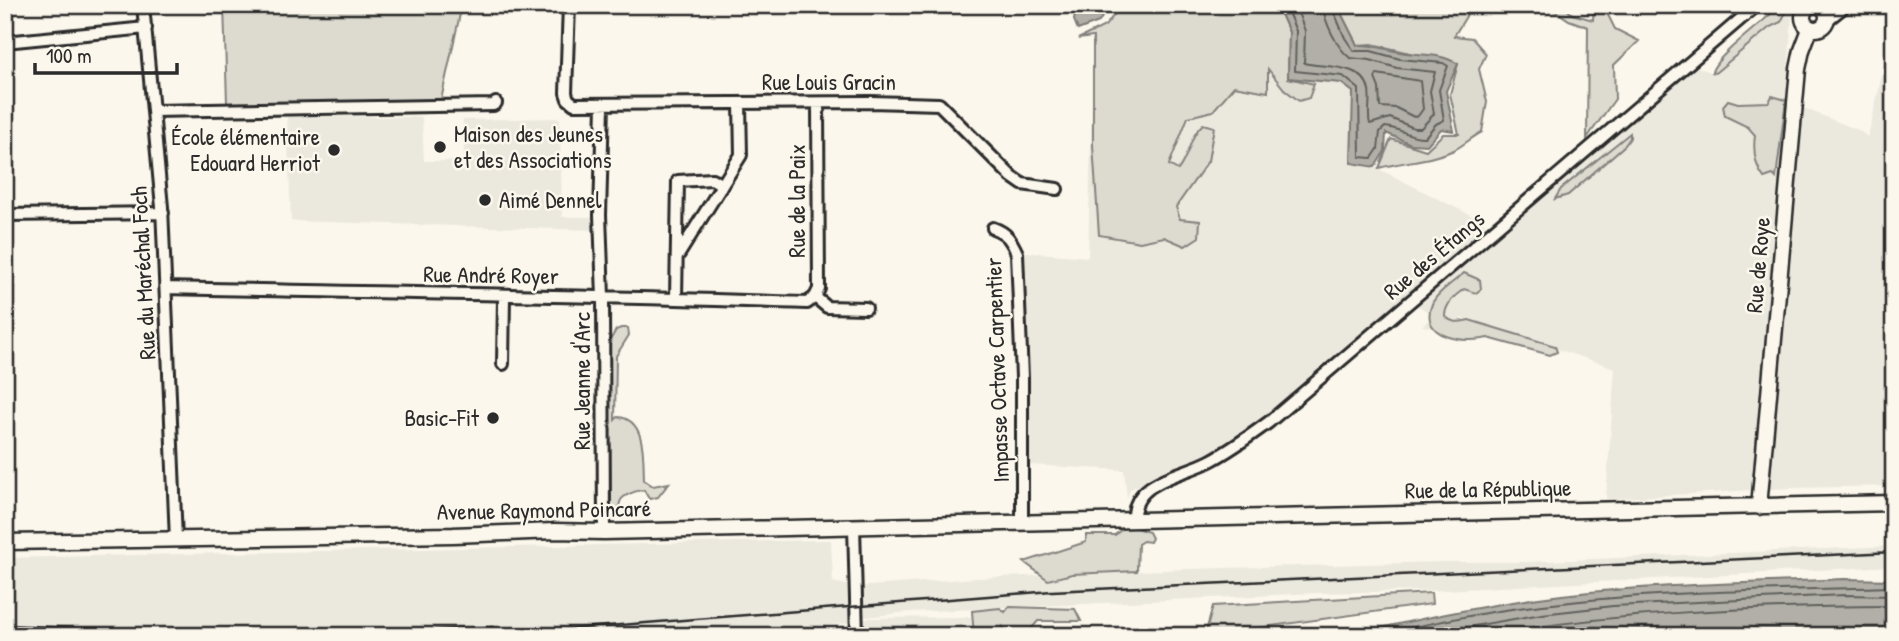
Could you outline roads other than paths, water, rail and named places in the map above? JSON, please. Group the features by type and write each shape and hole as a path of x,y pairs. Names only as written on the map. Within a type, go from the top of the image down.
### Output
{"main road":[{"path":"1816,6 1826,13 1826,21 1818,29 1810,29 1802,19 1804,12 1816,6"},
{"name":"Rue de Roye","path":"1759,507 1798,69 1810,29"},
{"name":"Rue de la République","path":"1084,520 1894,503"},
{"name":"Avenue Raymond Poincaré","path":"5,542 453,536 554,531 1084,520"}],"street":[{"name":"Rue du Maréchal Foch","path":"143,5 163,214 176,540"},
{"name":"Rue Louis Gracin","path":"569,5 566,93 574,104 939,104 1012,177 1022,184 1057,189"},
{"name":"Rue des Étangs","path":"1134,519 1134,506 1144,492 1159,481 1210,461 1269,422 1757,5"},
{"path":"1826,21 1846,5"},
{"path":"5,42 145,28"},
{"path":"153,111 496,103"},
{"name":"Rue de la Paix","path":"815,298 819,289 818,103"},
{"path":"679,254 741,155 740,104"},
{"name":"Rue Jeanne d'Arc","path":"603,105 600,215 604,532"},
{"path":"676,298 679,254 678,181 712,179 722,185"},
{"path":"5,215 163,214"},
{"name":"Impasse Octave Carpentier","path":"993,228 1010,239 1017,253 1022,378 1023,521"},
{"name":"Rue André Royer","path":"166,288 807,303 815,298"},
{"path":"503,364 504,296"},
{"path":"815,298 827,307 866,308"},
{"path":"854,526 857,636"}],"water":[{"path":"1077,5 1109,5 1099,22 1078,30 1074,20"},
{"path":"1277,5 1337,5 1357,45 1437,56 1458,64 1446,91 1454,131 1441,129 1427,145 1411,144 1386,133 1385,151 1375,167 1351,163 1353,92 1341,83 1288,78 1289,32"},
{"path":"1844,579 1894,580 1894,636 1345,636 1466,610 1577,593"}],"railway":[{"path":"480,636 1052,591 1894,552"},
{"path":"5,625 251,636"},
{"path":"325,636 493,627"}],"place":[{"name":"Maison des Jeunes et des Associations","path":"440,147"},
{"name":"École élémentaire Edouard Herriot","path":"334,150"},
{"name":"Aimé Dennel","path":"485,200"},
{"name":"Basic-Fit","path":"493,418"}]}
